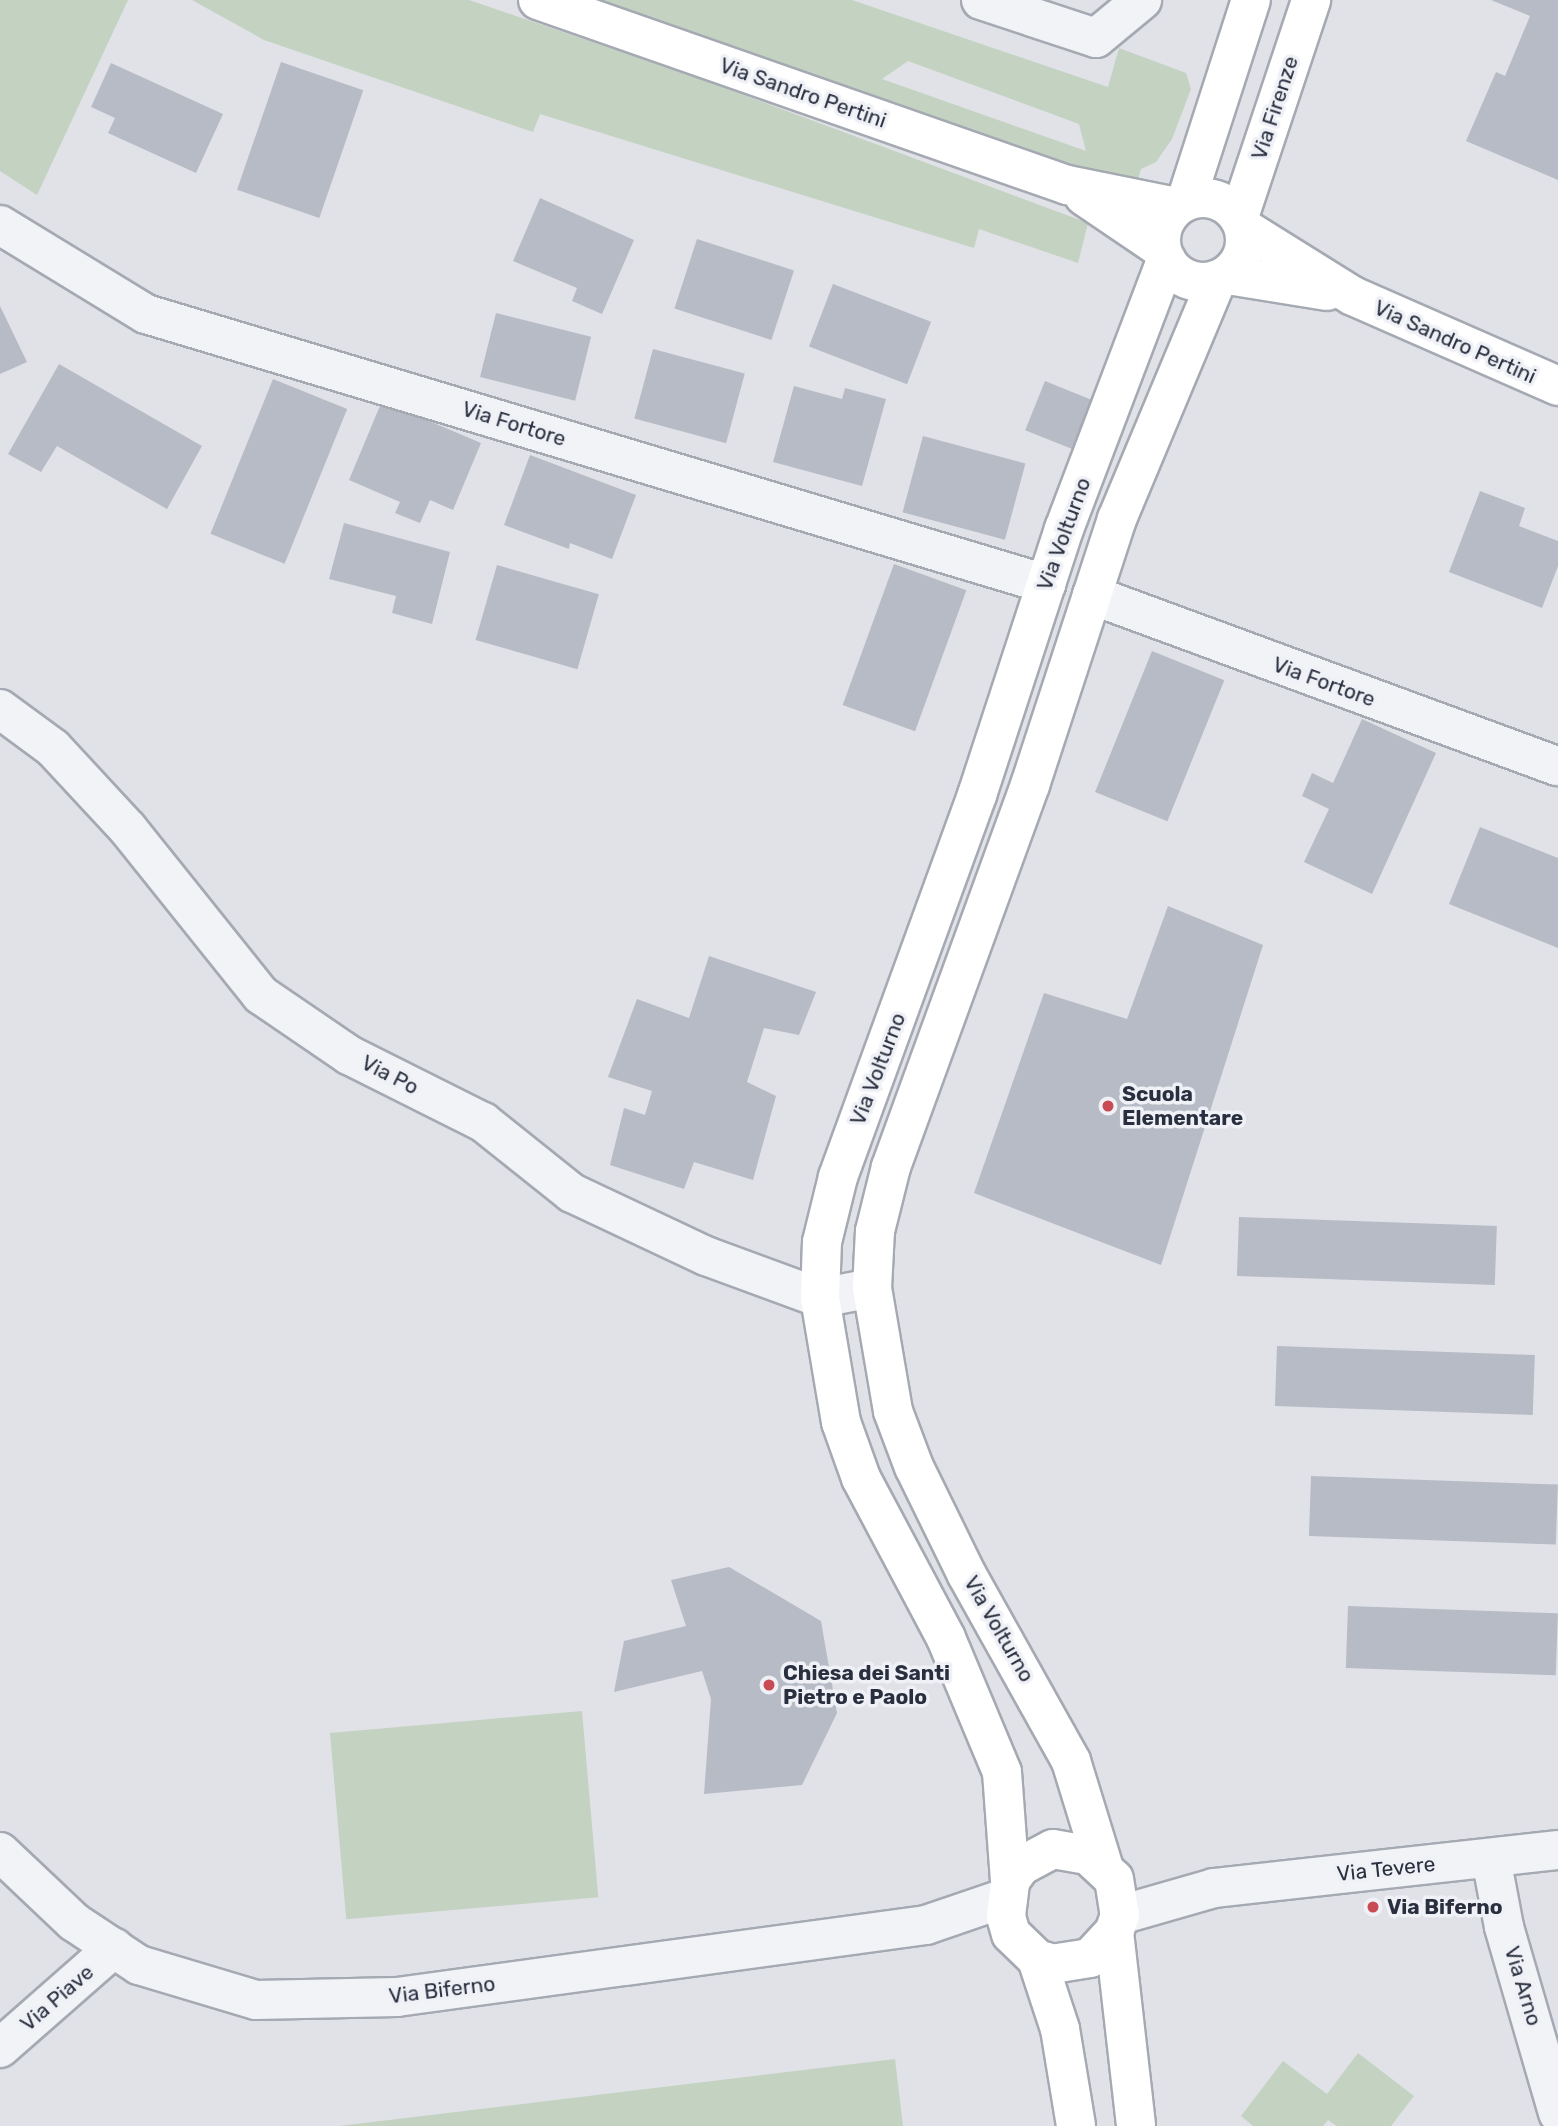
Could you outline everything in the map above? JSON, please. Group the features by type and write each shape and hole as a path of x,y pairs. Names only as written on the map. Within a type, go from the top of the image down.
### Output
{"street":[{"name":"Via Sandro Pertini","path":"538,0 1067,185 1181,204 1216,199 1242,223 1353,296 1558,386"},
{"path":"982,0 1096,38 1142,0"},
{"path":"1164,254 1163,226 1181,204 1251,0"},
{"name":"Via Firenze","path":"1242,223 1311,0"},
{"name":"Via Sandro Pertini","path":"1067,185 1164,254 1188,279 1223,277 1353,296"},
{"path":"1223,277 1243,254 1242,223"},
{"name":"Via Fortore","path":"0,225 146,314 1046,584"},
{"name":"Via Volturno","path":"1076,2126 1060,2029 1016,1918 1002,1772 946,1638 861,1478 841,1422 820,1298 822,1242 838,1177 978,795 1046,584 1164,254"},
{"name":"Via Volturno","path":"1136,2126 1113,1898 1071,1761 967,1574 914,1467 893,1411 873,1288 875,1231 891,1167 1026,797 1117,519 1223,277"},
{"name":"Via Fortore","path":"1092,596 1558,765"},
{"name":"Via Po","path":"0,709 53,748 128,829 261,995 349,1055 482,1122 572,1193 706,1256 820,1298"},
{"path":"820,1298 873,1288"},
{"path":"1053,1849 1071,1849 1113,1898 1097,1952 1073,1964 1016,1918 1021,1866 1053,1849"},
{"name":"Via Tevere","path":"1113,1898 1558,1850"},
{"name":"Via Biferno","path":"0,1852 75,1922 139,1965 256,2000 397,1997 926,1926 1016,1918"},
{"name":"Via Arno","path":"1491,1858 1504,1927 1558,2113"},
{"name":"Via Piave","path":"0,2048 114,1948"}],"green space":[{"path":"0,0 128,0 37,195 0,171"},
{"path":"192,0 469,0 701,79 1088,223 1078,263 979,229 974,248 540,114 533,132 264,40"},
{"path":"596,0 852,0 1108,87 1119,48 1186,73 1191,89 1172,139 1156,162 1141,169 1134,193","holes":["908,61 1079,124 1086,151 882,79"]},
{"path":"582,1711 598,1897 346,1919 330,1733"},
{"path":"1358,2053 1414,2096 1391,2126 1337,2126 1328,2120 1323,2126 1253,2126 1241,2116 1283,2061 1327,2094"},
{"path":"895,2059 903,2126 339,2126"}],"building":[{"path":"1491,0 1558,0 1558,180 1466,141 1496,72 1505,76 1530,16"},
{"path":"281,62 363,90 319,218 237,190"},
{"path":"111,63 223,114 196,173 108,133 115,118 91,107"},
{"path":"540,198 634,240 602,314 572,301 577,288 513,261"},
{"path":"697,239 794,271 771,340 674,308"},
{"path":"833,284 931,322 907,384 809,347"},
{"path":"0,306 27,362 0,374"},
{"path":"496,313 591,337 575,401 480,377"},
{"path":"653,349 745,374 726,443 634,419"},
{"path":"59,364 202,446 167,509 57,446 41,472 8,454"},
{"path":"273,379 347,409 285,564 210,534"},
{"path":"1045,381 1091,400 1072,449 1025,430"},
{"path":"794,386 842,399 845,388 886,399 862,486 773,462"},
{"path":"382,401 481,443 453,510 430,500 420,523 395,513 400,502 349,480"},
{"path":"923,436 1025,463 1005,540 903,512"},
{"path":"530,455 636,495 612,559 570,543 569,549 504,525"},
{"path":"1480,491 1525,508 1519,526 1558,541 1558,566 1542,608 1449,572"},
{"path":"344,523 450,552 432,624 392,613 396,596 329,579"},
{"path":"894,564 966,590 915,731 843,705"},
{"path":"497,565 599,594 577,669 476,640"},
{"path":"1152,651 1224,680 1167,821 1095,792"},
{"path":"1362,719 1436,753 1372,894 1304,862 1329,809 1302,796 1312,773 1333,783"},
{"path":"1480,827 1558,858 1558,948 1449,904"},
{"name":"Scuola Elementare","path":"1168,906 1263,945 1161,1265 974,1193 1044,993 1127,1019"},
{"path":"709,956 816,992 799,1035 764,1028 747,1082 776,1096 753,1180 694,1162 684,1189 610,1165 624,1108 645,1115 652,1091 608,1077 637,999 689,1018"},
{"path":"1239,1217 1497,1226 1495,1285 1237,1276"},
{"path":"1277,1346 1535,1355 1533,1415 1275,1406"},
{"path":"1311,1476 1558,1485 1556,1545 1309,1536"},
{"name":"Chiesa dei Santi Pietro e Paolo","path":"729,1567 821,1621 837,1713 802,1785 704,1794 711,1699 702,1671 614,1692 624,1641 686,1626 671,1580"},
{"path":"1348,1606 1558,1613 1556,1675 1346,1668"}],"place":[{"name":"Scuola Elementare","path":"1108,1106"},
{"name":"Chiesa dei Santi Pietro e Paolo","path":"769,1685"},
{"name":"Via Biferno","path":"1373,1907"}]}
